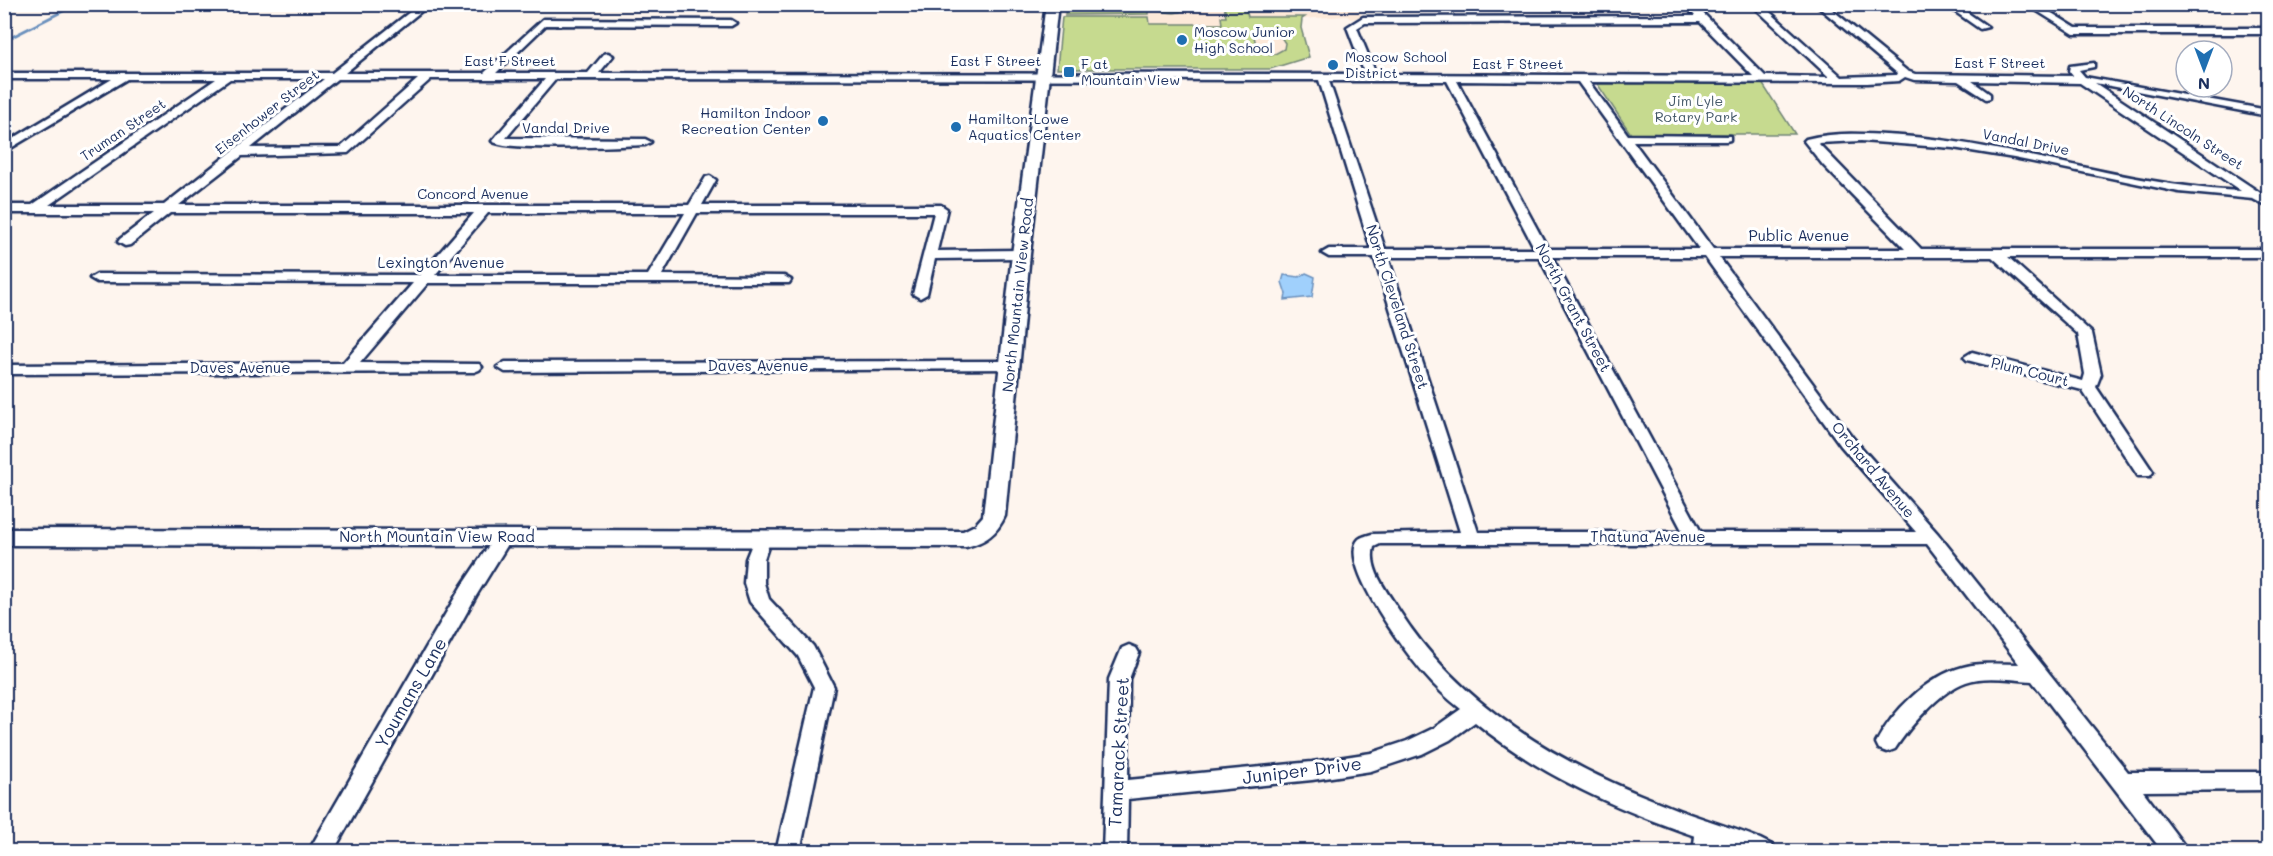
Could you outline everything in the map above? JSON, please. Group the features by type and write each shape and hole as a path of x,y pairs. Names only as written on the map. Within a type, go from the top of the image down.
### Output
{"street":[{"name":"Eisenhower Street","path":"126,242 426,4"},
{"name":"North Mountain View Road","path":"4,537 504,536 966,539 990,526 994,516 1021,254 1052,4"},
{"path":"1688,4 1763,80"},
{"path":"1755,4 1839,80"},
{"path":"1819,4 1903,73"},
{"path":"1948,4 1983,27"},
{"path":"2030,4 2074,31 2266,32"},
{"path":"1372,78 1352,27 1356,22 1386,19 1702,19"},
{"path":"487,76 543,22 731,23"},
{"path":"591,76 608,56"},
{"path":"2081,79 2074,68 2090,65"},
{"name":"East F Street","path":"4,76 1043,76 1890,80 1899,78 1903,73 1924,78 2081,79 2268,113"},
{"path":"4,84 17,76"},
{"name":"Truman Street","path":"35,209 228,76"},
{"path":"241,152 344,152 428,76"},
{"name":"Vandal Drive","path":"553,76 498,141 645,142"},
{"path":"4,149 123,77"},
{"name":"North Cleveland Street","path":"1323,78 1472,537"},
{"path":"1962,78 1986,96"},
{"name":"North Grant Street","path":"1451,79 1694,536"},
{"name":"North Lincoln Street","path":"2081,79 2268,203"},
{"name":"Orchard Avenue","path":"1582,80 1847,442 1932,538 2177,852"},
{"path":"1625,138 1726,138"},
{"name":"Vandal Drive","path":"1917,253 1824,159 1810,141 1857,138 1908,140 1977,148 2173,189 2217,194 2256,195"},
{"path":"652,280 710,180"},
{"name":"Concord Avenue","path":"4,209 941,209 930,255"},
{"path":"348,367 484,209"},
{"name":"Public Avenue","path":"1329,253 2268,253"},
{"path":"1995,253 2085,333 2093,374 2088,387 2144,472"},
{"path":"920,294 930,255 1021,254"},
{"name":"Lexington Avenue","path":"97,278 784,280"},
{"name":"Plum Court","path":"1972,357 2088,387"},
{"name":"Daves Avenue","path":"505,367 1011,366"},
{"name":"Daves Avenue","path":"6,370 474,368"},
{"name":"Youmans Lane","path":"320,852 468,592 504,536"},
{"name":"Thatuna Avenue","path":"1476,710 1441,679 1410,643 1377,591 1364,563 1361,552 1366,543 1378,538 1472,537 1932,538"},
{"path":"762,538 755,559 754,583 760,602 806,651 824,687 788,852"},
{"name":"Tamarack Street","path":"1115,852 1119,679 1129,653"},
{"path":"1887,744 1897,727 1916,709 1940,689 1963,675 1984,672 2039,673"},
{"path":"1476,710 1525,745 1587,782 1648,809 1706,841 1764,852"},
{"name":"Juniper Drive","path":"1115,791 1301,773 1371,762 1414,748 1442,734 1476,710"},
{"path":"2124,782 2268,781"}],"shaded area":[{"name":"Moscow Junior High School","path":"1358,4 1362,16 1351,19 1347,16 1302,19 1301,28 1309,57 1270,69 1057,69 1064,5"}],"green space":[{"path":"1066,4 1189,5 1186,9 1176,13 1149,9 1149,14 1065,15"},
{"name":"Moscow Junior High School","path":"1245,4 1248,17 1305,17 1302,19 1301,28 1309,57 1270,69 1057,69 1062,17 1149,17 1150,24 1222,24 1221,17 1226,17 1224,5","holes":["1268,32 1281,37 1285,43 1284,49 1273,55 1257,51 1254,36"]},
{"path":"426,5 515,5 483,11 417,11"},
{"name":"Jim Lyle Rotary Park","path":"1596,82 1762,83 1795,134 1631,134"}],"water":[{"path":"1306,273 1315,277 1312,297 1285,300 1286,294 1282,282 1284,275 1299,277"}],"waterway":[{"path":"4,41 77,4"}],"place":[{"name":"Moscow Junior High School","path":"1182,40"},
{"name":"Moscow School District","path":"1333,65"},
{"name":"F at Mountain View","path":"1069,72"},
{"name":"Hamilton Indoor Recreation Center","path":"823,121"},
{"name":"Hamilton-Lowe Aquatics Center","path":"956,127"}]}
